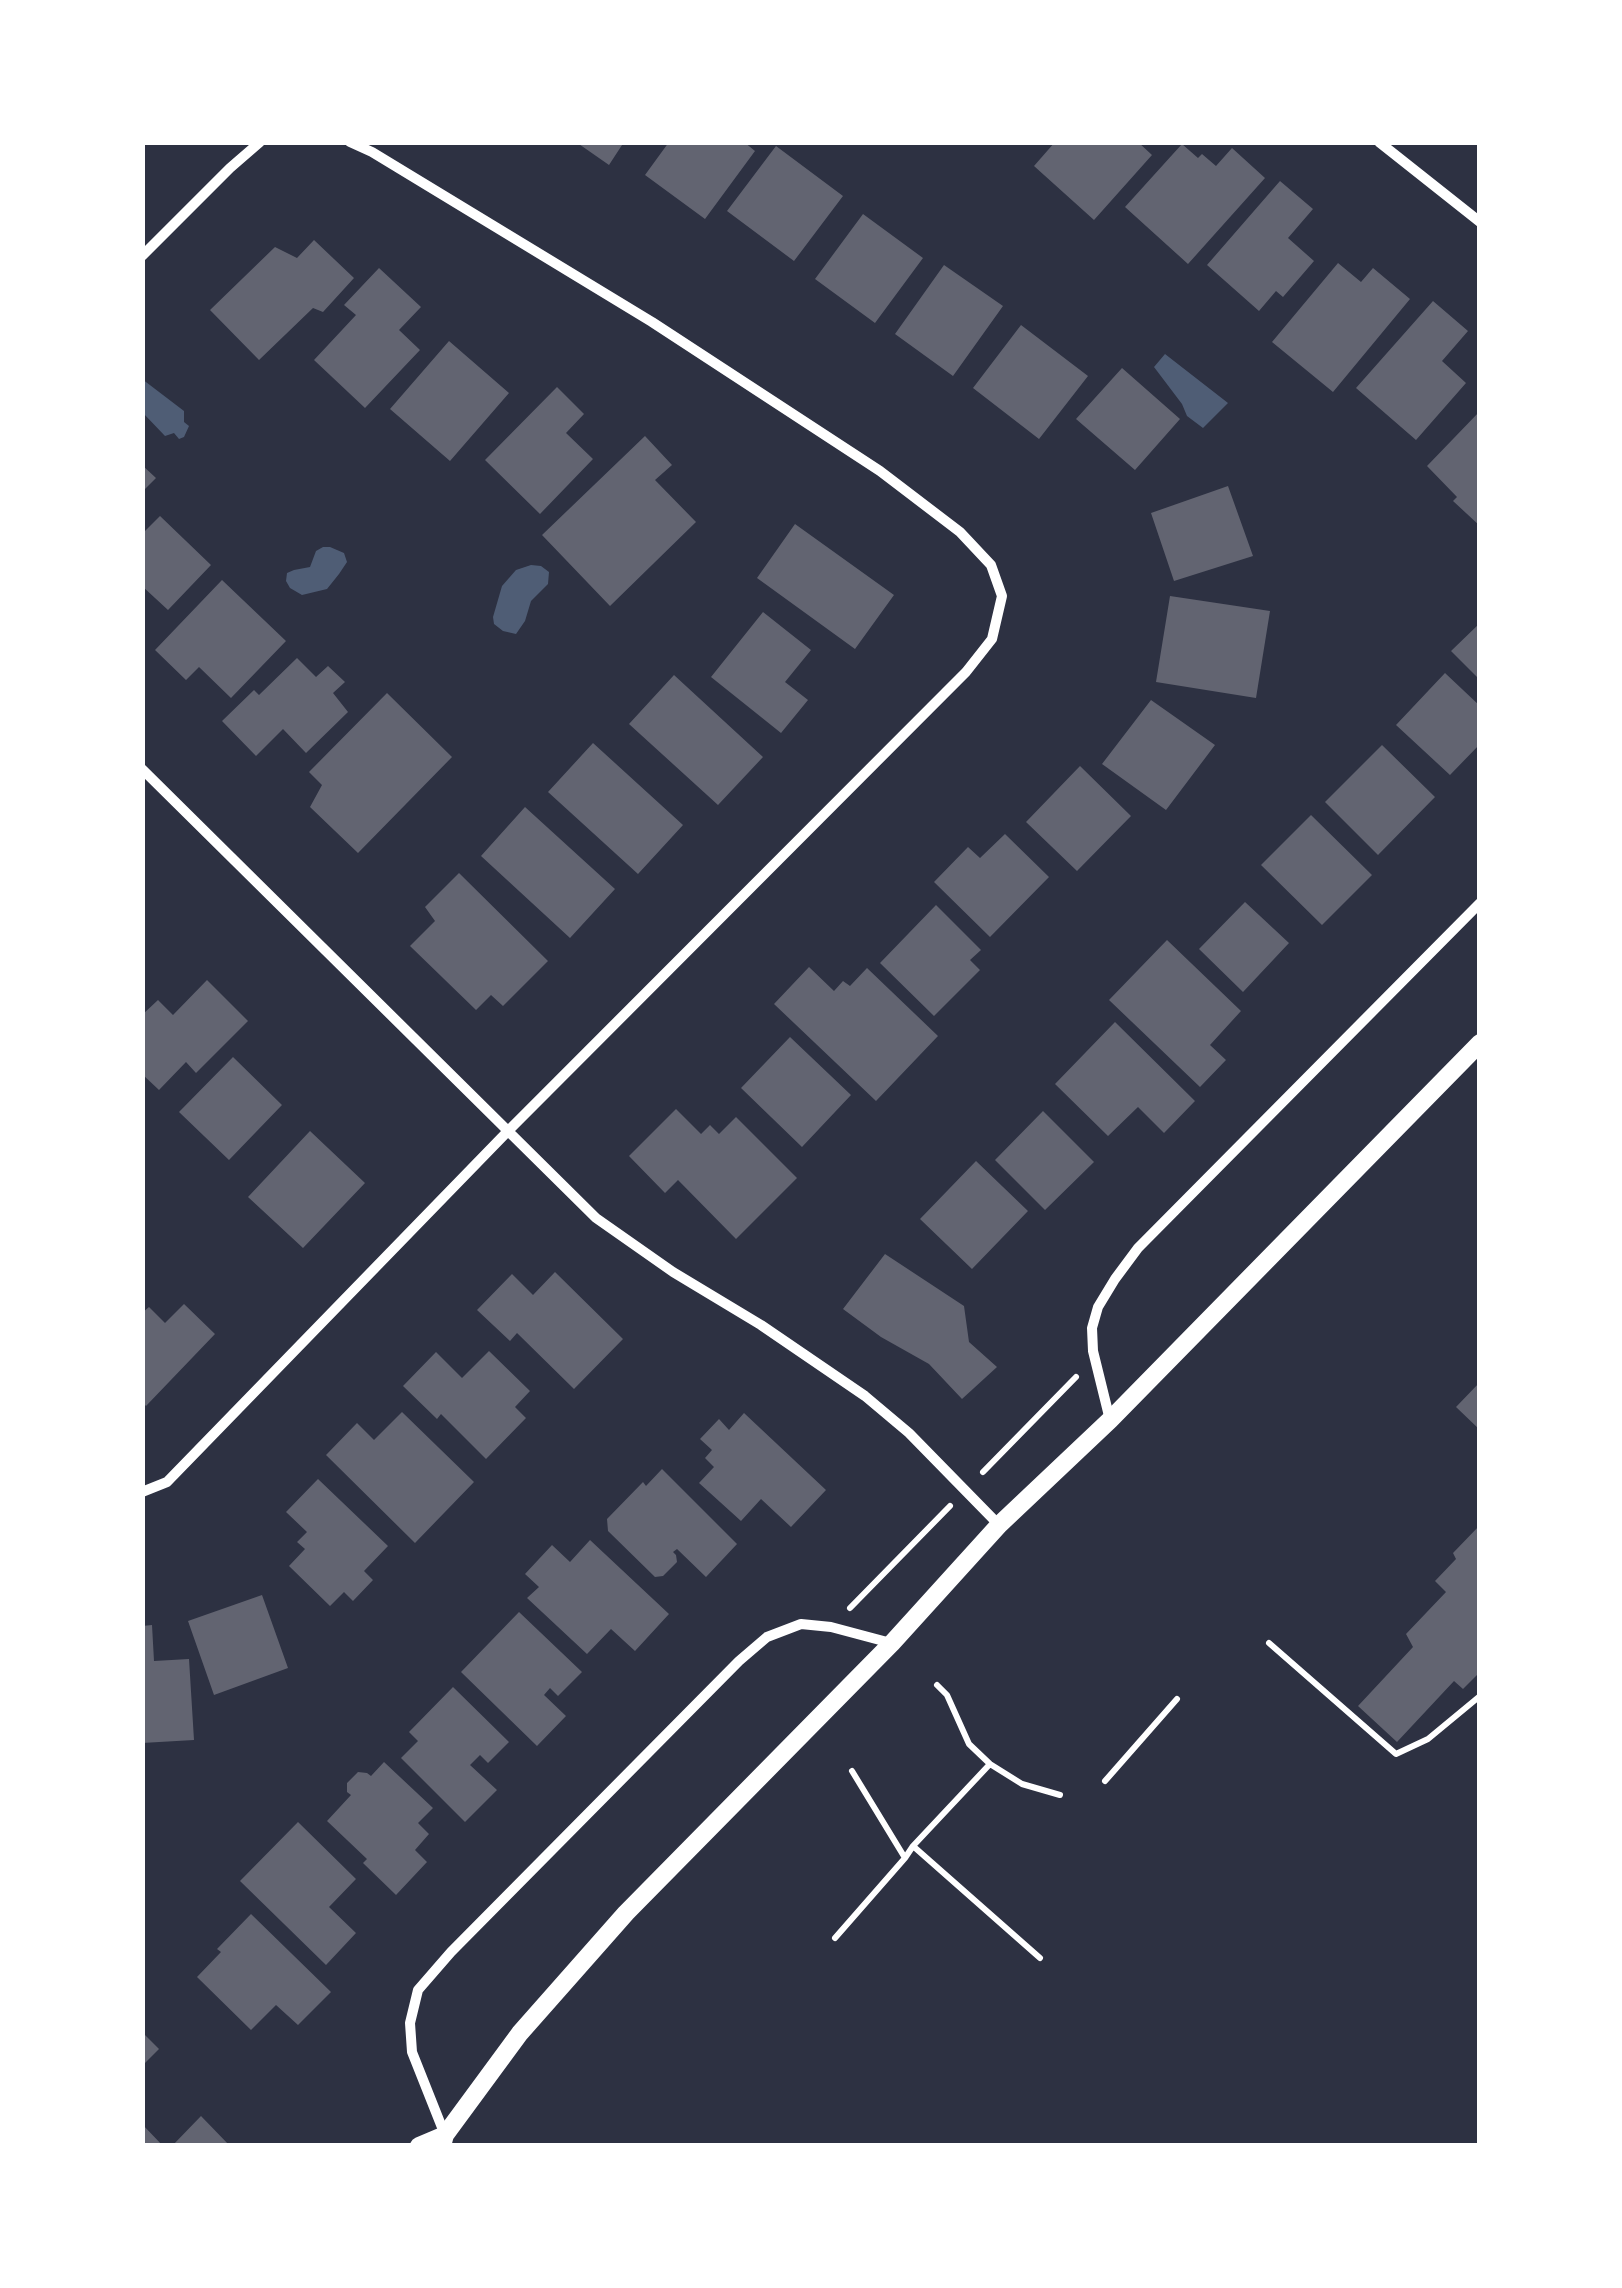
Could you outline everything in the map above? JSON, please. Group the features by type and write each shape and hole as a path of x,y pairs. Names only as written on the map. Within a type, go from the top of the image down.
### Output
{"street":[{"path":"142,256 260,142"},
{"path":"142,1492 167,1482 508,1131 966,672 992,640 1002,596 991,566 960,532 880,471 652,322 350,142"},
{"path":"1379,142 1480,222"},
{"path":"142,769 596,1218 865,1396 909,1433 1000,1525"},
{"path":"1110,1420 1093,1351 1092,1328 1098,1307 1115,1279 1138,1248 1480,903"},
{"path":"419,2146 444,2140 520,2033 626,1913 892,1643 1000,1525 1110,1420 1480,1043"},
{"path":"444,2140 412,2052 410,2022 418,1990 452,1952 766,1637 802,1624 831,1627 892,1643"}],"path":[{"path":"1269,1643 1396,1754 1428,1739 1480,1696"},
{"path":"937,1684 947,1695 969,1744 990,1764 1022,1784 1060,1795"},
{"path":"1105,1782 1176,1699"},
{"path":"836,1938 913,1846 990,1764"},
{"path":"852,1771 905,1858"},
{"path":"913,1846 1040,1958"}],"water":[{"path":"1165,354 1228,403 1203,428 1187,416 1154,367"},
{"path":"142,379 184,411 184,422 189,426 184,437 179,439 174,433 165,436 143,413"},
{"path":"323,547 344,553 347,562 327,589 302,595 290,588 287,573 310,567 316,551"},
{"path":"531,565 549,572 548,584 531,601 516,634 503,631 494,624 493,617 502,586 516,570"}],"building":[{"path":"576,142 624,142 609,165"},
{"path":"669,142 744,142 755,151 705,219 645,175"},
{"path":"1055,142 1138,142 1152,155 1094,220 1034,166"},
{"path":"1182,144 1198,158 1202,154 1216,166 1232,148 1265,178 1188,264 1125,207"},
{"path":"776,146 843,196 794,261 727,211"},
{"path":"1280,181 1313,209 1288,238 1314,261 1283,297 1276,291 1259,311 1207,265"},
{"path":"863,214 923,258 875,323 815,279"},
{"path":"314,240 354,278 323,312 313,308 259,360 210,310 275,247 297,258"},
{"path":"1338,263 1361,282 1373,268 1410,299 1333,392 1272,342"},
{"path":"944,265 1003,306 953,376 895,334"},
{"path":"379,268 421,307 399,330 420,350 365,408 314,360 356,315 344,305"},
{"path":"1433,301 1468,331 1442,361 1466,383 1416,440 1356,388"},
{"path":"1021,325 1088,376 1039,439 973,388"},
{"path":"449,341 509,393 450,461 390,409"},
{"path":"1122,368 1180,419 1135,470 1076,419"},
{"path":"557,387 584,414 566,433 593,459 540,514 485,460"},
{"path":"1480,411 1480,526 1453,501 1457,497 1427,466"},
{"path":"645,436 672,465 655,480 696,522 610,606 542,535"},
{"path":"142,465 156,478 142,492"},
{"path":"1228,486 1253,556 1174,581 1151,513"},
{"path":"160,516 211,565 168,610 142,586 142,534"},
{"path":"795,524 894,595 855,649 757,578"},
{"path":"222,580 286,641 231,698 199,667 186,680 155,650"},
{"path":"1170,596 1270,611 1256,698 1156,682"},
{"path":"763,612 811,650 785,682 808,700 781,733 711,677"},
{"path":"1480,623 1480,680 1451,651"},
{"path":"297,658 316,677 328,666 345,682 333,693 348,712 306,753 283,729 256,756 222,721 254,690 259,695"},
{"path":"1445,673 1480,706 1480,744 1450,775 1396,725"},
{"path":"674,675 763,757 718,805 629,724"},
{"path":"387,693 452,757 358,853 310,807 322,785 309,772"},
{"path":"1151,700 1215,745 1166,810 1102,764"},
{"path":"593,743 683,825 638,874 548,792"},
{"path":"1382,745 1435,797 1378,855 1325,802"},
{"path":"1080,766 1131,816 1077,871 1026,822"},
{"path":"525,807 615,889 570,938 481,856"},
{"path":"1311,815 1372,875 1322,925 1261,865"},
{"path":"1005,834 1049,877 990,937 934,882 968,847 980,858"},
{"path":"459,873 548,961 503,1006 491,995 476,1010 410,946 435,921 425,907"},
{"path":"1245,902 1289,943 1243,992 1199,949"},
{"path":"936,905 981,950 970,960 980,970 934,1016 880,963"},
{"path":"1167,940 1241,1011 1210,1045 1226,1060 1200,1087 1109,1000"},
{"path":"809,967 834,991 843,981 850,986 867,968 938,1036 876,1101 774,1004"},
{"path":"207,980 248,1021 196,1073 186,1062 159,1090 142,1074 142,1015 158,1000 173,1015"},
{"path":"1115,1022 1195,1101 1164,1133 1138,1107 1108,1136 1055,1084"},
{"path":"790,1037 851,1095 802,1147 741,1088"},
{"path":"233,1057 282,1105 229,1160 179,1112"},
{"path":"676,1109 701,1134 710,1125 719,1134 736,1117 797,1178 736,1239 678,1180 665,1193 629,1156"},
{"path":"1043,1111 1094,1162 1045,1210 995,1160"},
{"path":"310,1131 365,1183 303,1248 248,1197"},
{"path":"976,1161 1028,1211 972,1269 920,1219"},
{"path":"885,1254 964,1306 969,1342 997,1367 962,1399 929,1364 881,1337 843,1309"},
{"path":"555,1272 623,1339 574,1389 517,1333 510,1341 477,1310 512,1274 533,1295"},
{"path":"184,1304 215,1334 146,1406 142,1402 142,1313 149,1307 165,1323"},
{"path":"489,1351 530,1391 515,1407 526,1418 486,1459 441,1414 437,1419 403,1386 436,1352 462,1378"},
{"path":"1480,1382 1480,1430 1456,1407"},
{"path":"402,1412 474,1482 415,1543 326,1455 357,1423 374,1440"},
{"path":"744,1413 826,1490 791,1527 761,1499 741,1521 699,1483 714,1467 705,1458 712,1450 700,1439 719,1419 729,1430"},
{"path":"662,1469 737,1544 706,1577 677,1549 673,1552 677,1562 663,1576 655,1577 608,1531 607,1519 643,1482 646,1486"},
{"path":"318,1479 388,1546 364,1571 373,1580 353,1601 344,1592 330,1606 289,1566 305,1549 297,1542 307,1532 286,1512"},
{"path":"1480,1525 1480,1672 1463,1689 1454,1681 1397,1742 1358,1706 1413,1647 1406,1634 1446,1592 1435,1581 1456,1559 1453,1553"},
{"path":"590,1540 669,1614 635,1651 611,1629 587,1654 527,1598 539,1587 525,1574 552,1545 570,1562"},
{"path":"262,1595 288,1668 214,1695 188,1621"},
{"path":"519,1612 582,1672 558,1696 550,1688 544,1695 566,1716 537,1746 461,1672"},
{"path":"152,1625 154,1661 189,1659 194,1740 142,1743 142,1626"},
{"path":"453,1687 509,1742 488,1763 480,1755 470,1765 497,1790 465,1822 401,1758 418,1741 409,1732"},
{"path":"384,1762 433,1808 418,1823 429,1834 415,1850 427,1862 396,1895 363,1863 367,1859 327,1821 351,1795 347,1783 358,1772 371,1776"},
{"path":"298,1822 356,1879 329,1907 356,1933 326,1965 240,1881"},
{"path":"251,1914 331,1992 298,2025 276,2005 251,2030 197,1977 221,1952 217,1949"},
{"path":"142,2032 159,2049 142,2066"},
{"path":"201,2116 230,2146 172,2146"},
{"path":"142,2124 163,2146 142,2146"}]}
